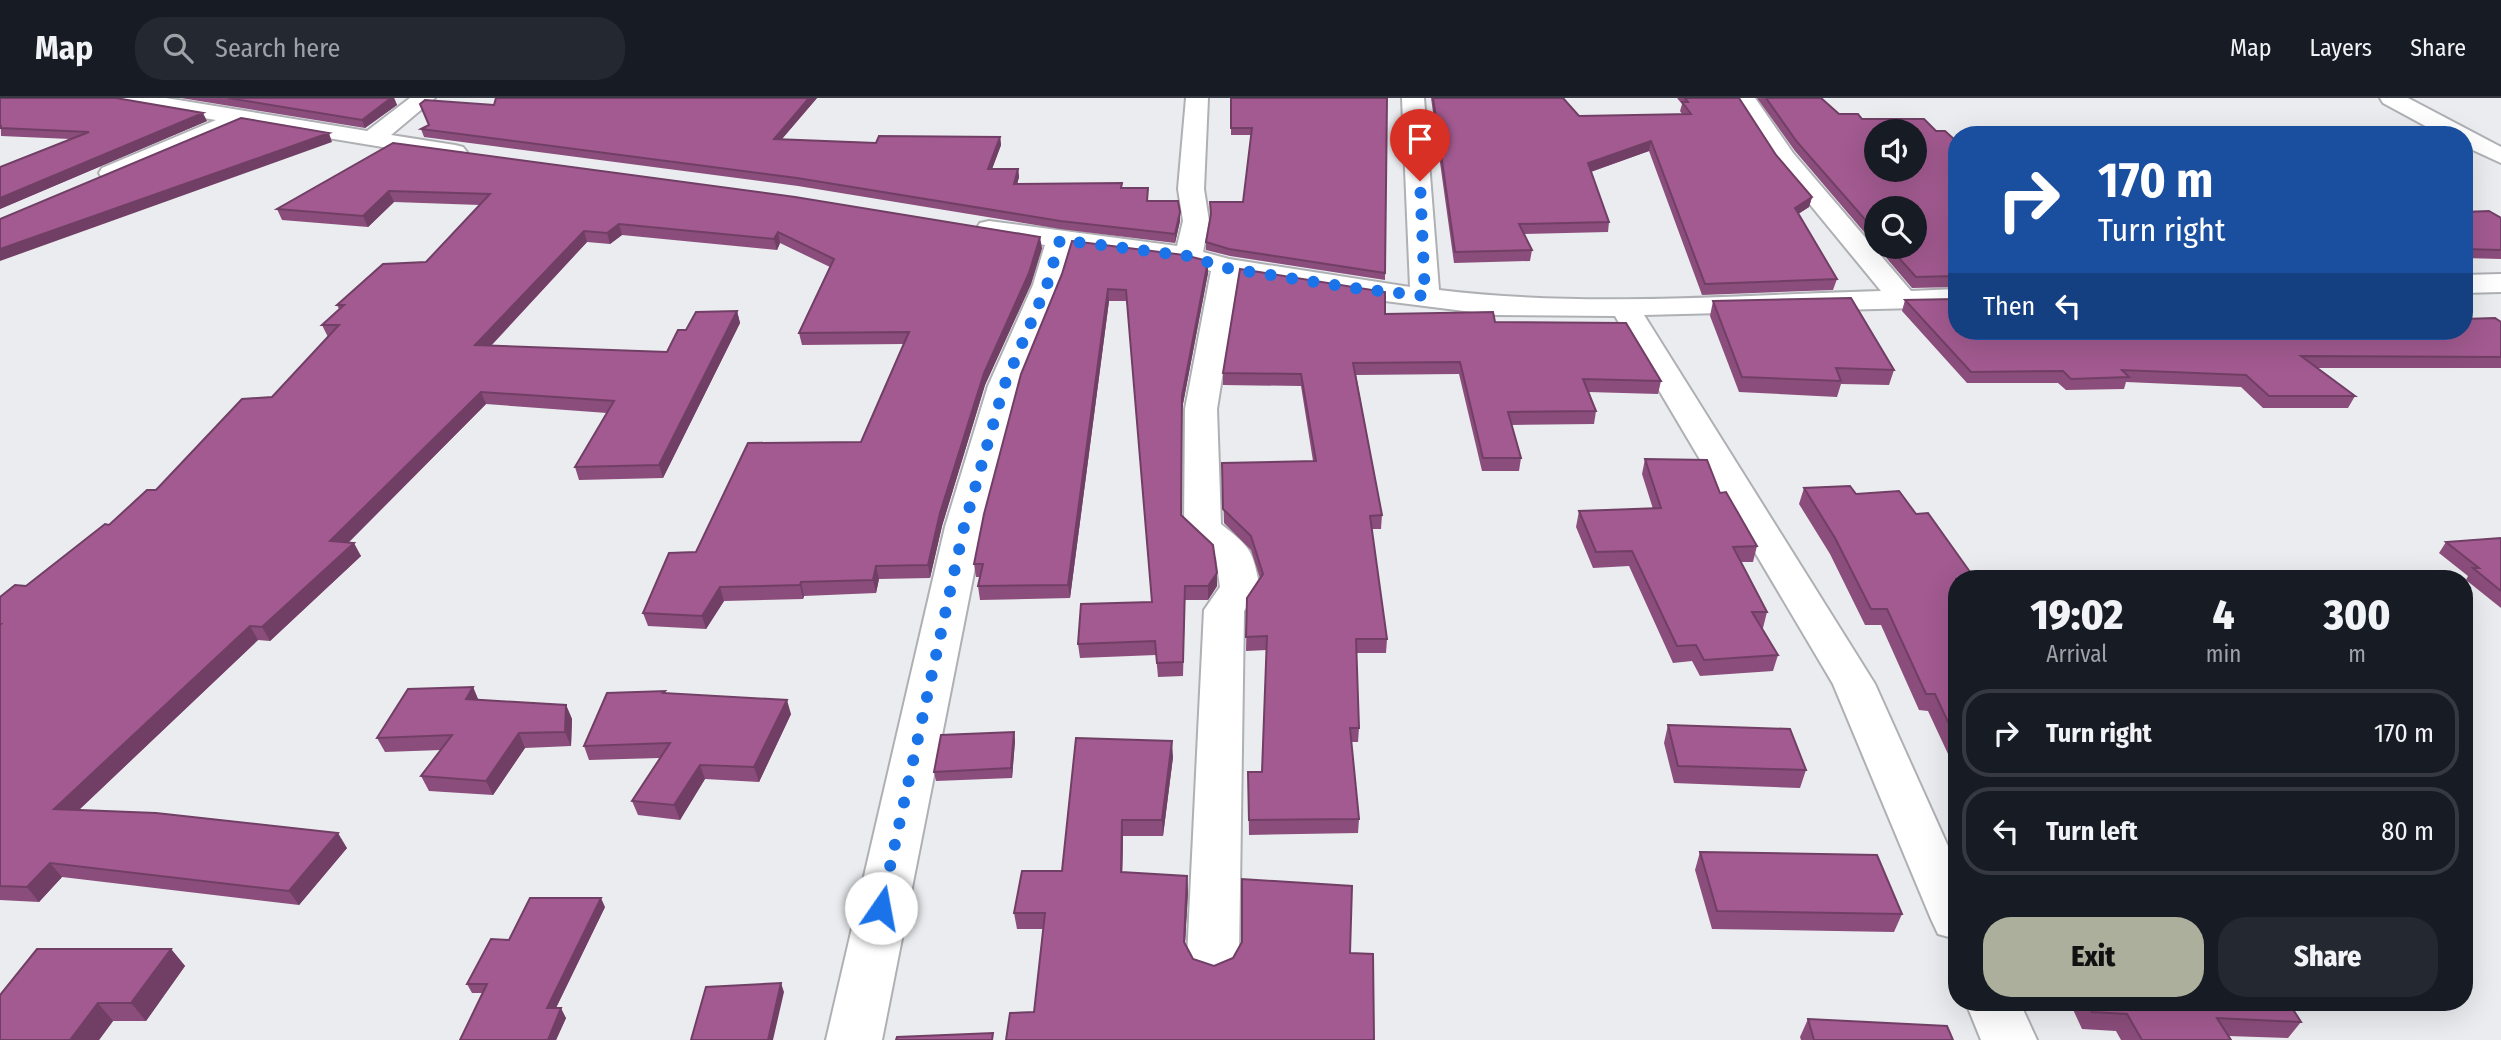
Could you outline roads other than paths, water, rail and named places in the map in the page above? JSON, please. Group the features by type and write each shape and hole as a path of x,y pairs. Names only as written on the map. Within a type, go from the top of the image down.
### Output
{"street":[{"path":"125,98 481,155"},
{"path":"372,138 424,98"},
{"path":"1188,256 1196,221 1191,189 1197,98"},
{"path":"1413,98 1425,296"},
{"path":"1744,98 1784,158 1903,299"},
{"path":"2390,98 2443,126"},
{"path":"90,183 244,116"},
{"path":"2473,142 2501,156"},
{"path":"968,225 1188,256 1226,268 1353,288 1496,306 1624,307 1948,298"},
{"path":"854,1040 964,527 1004,386 1047,285 1060,240"},
{"path":"1213,958 1224,610 1240,588 1234,553 1203,528 1201,410 1226,268"},
{"path":"2473,284 2501,283"},
{"path":"1624,307 1854,684 1948,901"},
{"path":"1996,1011 2009,1040"}]}
